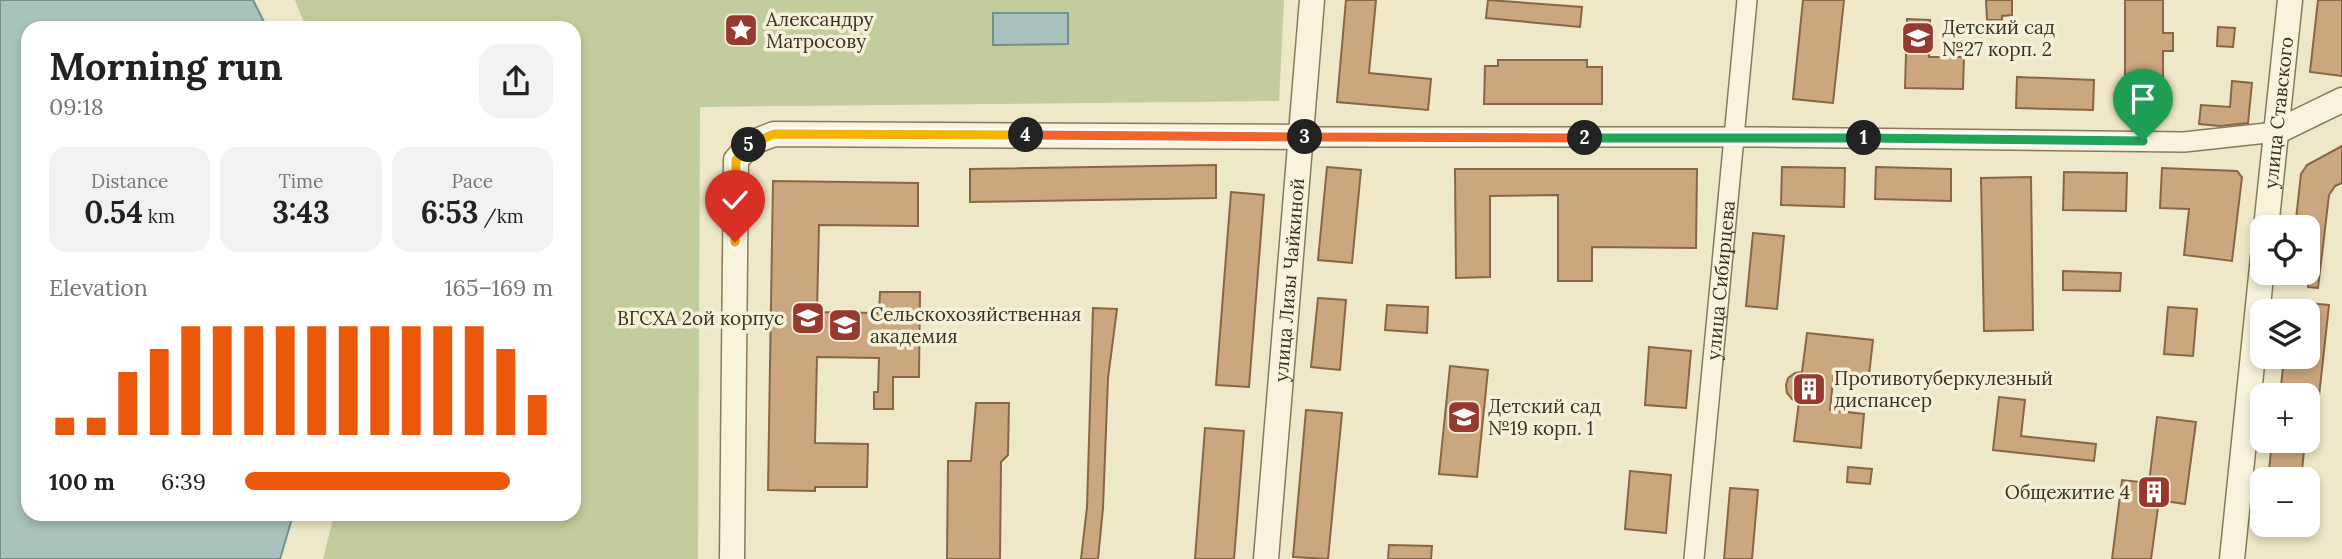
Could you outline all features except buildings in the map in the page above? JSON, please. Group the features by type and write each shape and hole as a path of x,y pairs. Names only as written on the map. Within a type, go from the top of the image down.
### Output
{"street":[{"name":"улица Лизы Чайкиной","path":"1266,559 1312,0"},
{"name":"улица Сибирцева","path":"1694,559 1747,0"},
{"name":"улица Ставского","path":"2267,215 2290,0"},
{"path":"732,559 736,160 751,143 774,134 1734,137 2184,142 2276,132 2342,100"},
{"path":"2232,559 2260,285"}],"green space":[{"path":"295,0 1284,0 1279,101 700,107 698,559 323,559 332,521 581,521 581,21 303,21"}],"water":[{"path":"0,0 253,0 264,21 21,21 21,521 291,521 280,559 0,559"},
{"path":"993,13 1068,13 1068,44 993,45"}],"place":[{"name":"Александру Матросову","path":"741,30"},
{"name":"Детский сад №27 корп. 2","path":"1918,38"},
{"name":"ВГСХА 2ой корпус","path":"808,318"},
{"name":"Сельскохозяйственная академия","path":"845,325"},
{"name":"Противотуберкулезный диспансер","path":"1809,389"},
{"name":"Детский сад №19 корп. 1","path":"1464,417"},
{"name":"Общежитие 4","path":"2154,492"}],"route":[{"path":"735,242 736,160 751,143 774,134 2143,141"}]}
